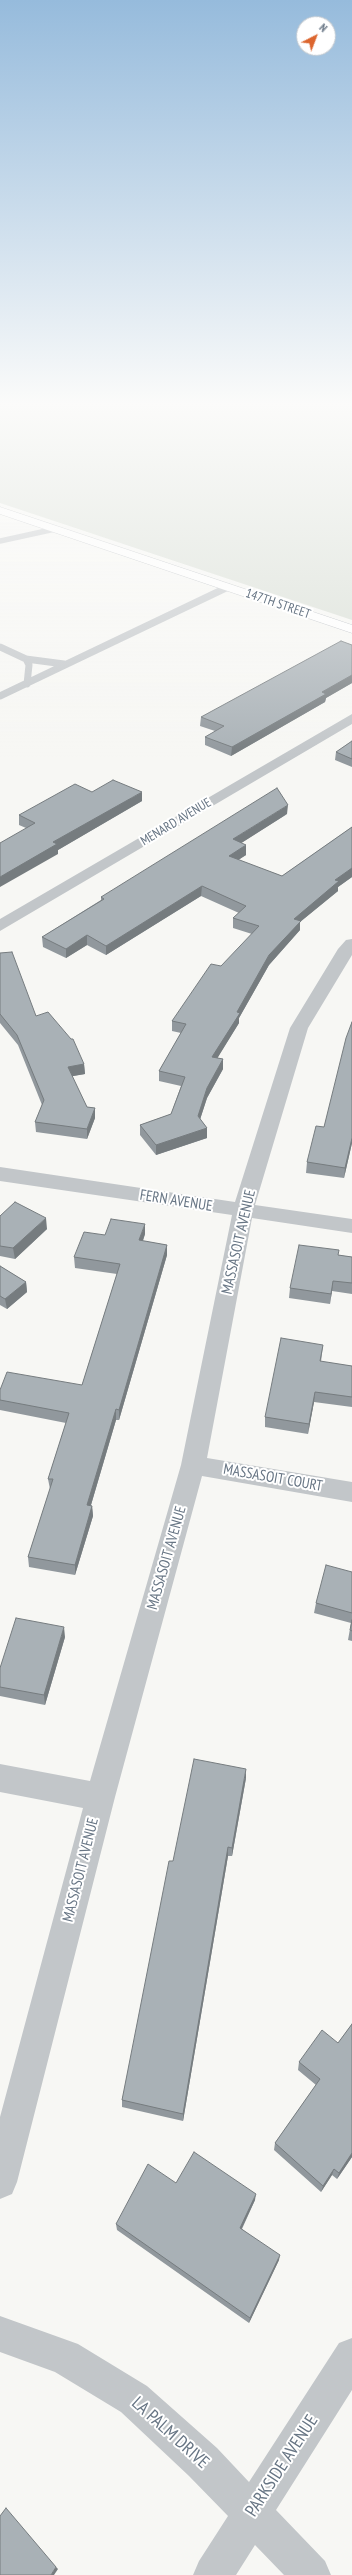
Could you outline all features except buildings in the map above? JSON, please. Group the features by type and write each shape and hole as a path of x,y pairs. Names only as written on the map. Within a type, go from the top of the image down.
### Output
{"main road":[{"name":"147TH STREET","path":"38,522 352,629"}],"street":[{"name":"MENARD AVENUE","path":"0,926 352,718"},
{"name":"MASSASOIT AVENUE","path":"0,2182 100,1797 193,1465 243,1212 299,1028 344,953 352,944"},
{"name":"FERN AVENUE","path":"0,1174 243,1212 352,1226"},
{"name":"MASSASOIT COURT","path":"193,1465 352,1492"},
{"path":"0,1778 100,1797"},
{"name":"LA PALM DRIVE","path":"0,2334 65,2357 134,2399 204,2462 253,2512 311,2575"},
{"name":"PARKSIDE AVENUE","path":"213,2575 352,2356"}],"lane":[{"path":"0,541 31,536 56,528"},
{"path":"0,696 228,587"},
{"path":"0,647 26,659 48,664 69,664"},
{"path":"26,659 29,665 27,684"}],"shaded area":[{"path":"58,522 352,522 352,620"}]}
